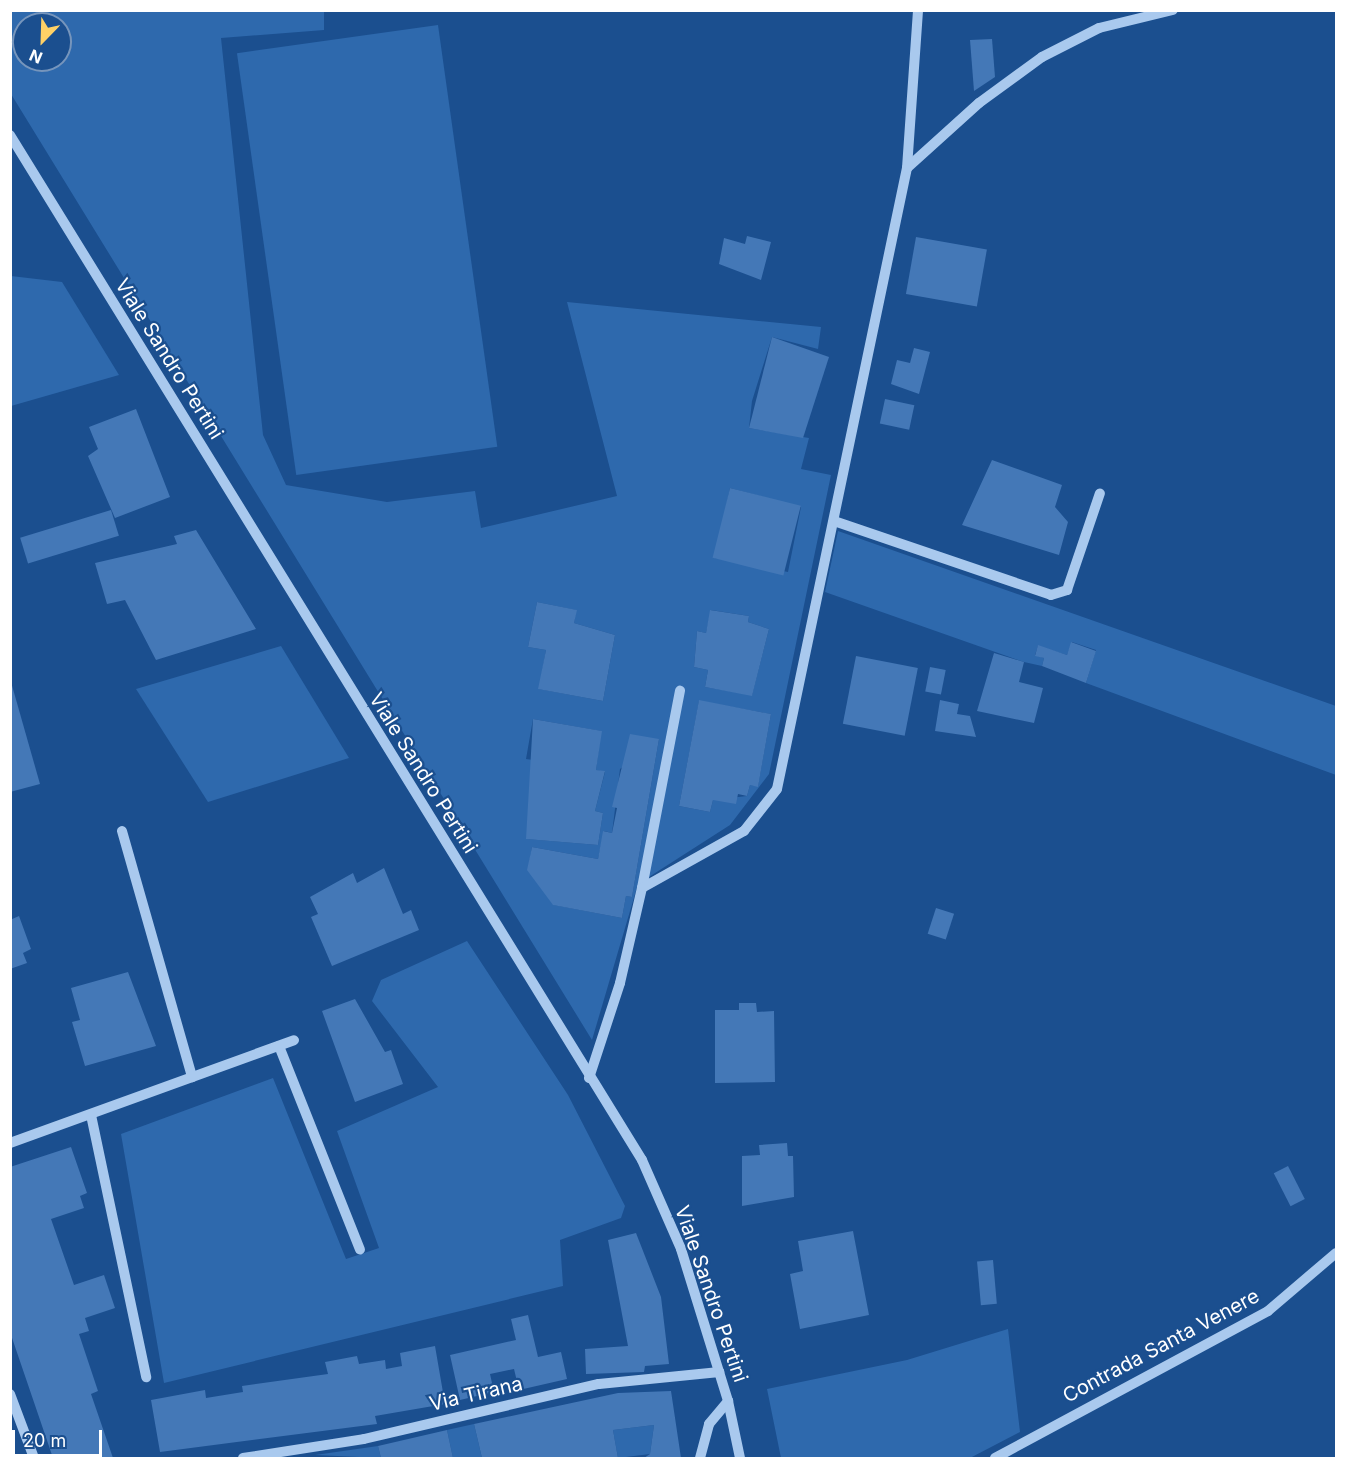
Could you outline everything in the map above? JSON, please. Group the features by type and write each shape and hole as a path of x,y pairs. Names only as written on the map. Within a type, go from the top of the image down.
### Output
{"street":[{"path":"642,888 744,831 777,789 907,168 918,10"},
{"path":"907,168 1042,57 1099,28 1173,10"},
{"name":"Viale Sandro Pertini","path":"10,135 589,1078 642,1160 681,1250 728,1401 740,1458"},
{"path":"834,521 1051,595 1067,590 1100,493"},
{"path":"589,1078 620,983 642,888 680,691"},
{"path":"122,831 192,1077"},
{"path":"10,1143 294,1040"},
{"path":"279,1046 360,1250"},
{"path":"92,1115 146,1377"},
{"name":"Contrada Santa Venere","path":"995,1458 1268,1311 1336,1253"},
{"name":"Via Tirana","path":"243,1458 364,1439 599,1383 719,1372"},
{"path":"10,1394 34,1458"},
{"path":"700,1458 710,1424 728,1401"}],"shaded area":[{"path":"11,11 324,11 324,30 221,38 263,435 286,485 387,502 475,491 481,528 617,496 567,302 821,327 818,349 772,337 752,401 749,428 809,438 801,469 831,475 769,774 730,825 638,884 592,1040 11,94","holes":["730,488 801,507 788,572 715,558","537,602 576,610 574,623 615,635 603,701 539,689 546,650 528,647","711,610 749,616 748,622 769,629 752,695 705,687 708,670 694,667 697,631 706,633","699,701 771,714 758,786 750,785 747,796 713,800 710,812 679,806","533,719 601,731 596,770 605,772 595,811 603,813 598,845 527,839 533,760 526,759","659,739 632,897 626,896 622,918 554,905 528,870 532,847 598,859 604,831 612,833 620,769"]},
{"path":"438,25 497,447 296,475 237,53"},
{"path":"11,276 62,282 119,375 11,406"},
{"path":"838,531 1336,706 1336,775 1086,683 1096,650 1072,642 1067,655 1038,646 1035,655 1044,658 1042,666 1024,662 825,592"},
{"path":"281,646 349,758 208,802 136,689"},
{"path":"467,941 568,1095 625,1206 621,1218 560,1240 563,1286 164,1383 121,1134 273,1078 346,1259 379,1248 337,1131 438,1087 372,1001 381,980"},
{"path":"1008,1329 1020,1432 970,1458 781,1458 767,1389 907,1360"},
{"path":"474,1424 482,1458 453,1458 447,1430"},
{"path":"654,1425 650,1454 618,1458 613,1430"},
{"path":"378,1446 381,1458 315,1455"}],"building":[{"path":"992,39 995,77 974,91 970,40"},
{"path":"747,236 771,242 761,280 719,264 724,238 745,244"},
{"path":"916,237 987,250 977,307 906,294"},
{"path":"772,337 829,357 803,438 749,428"},
{"path":"914,348 930,352 919,394 891,384 897,360 910,363"},
{"path":"885,399 914,405 909,430 880,423"},
{"path":"136,409 170,497 115,518 88,456 98,449 89,427"},
{"path":"992,460 1062,485 1055,507 1068,522 1059,555 962,525"},
{"path":"730,488 801,506 783,576 713,558"},
{"path":"111,510 119,536 28,564 20,538"},
{"path":"196,530 256,629 156,660 125,600 107,604 95,563 177,544 174,536"},
{"path":"537,602 577,610 574,623 615,635 603,701 538,689 546,650 528,647"},
{"path":"710,610 749,616 748,622 769,629 752,696 705,687 708,670 694,667 697,631 706,633"},
{"path":"1071,642 1096,651 1086,683 1042,666 1044,658 1035,656 1038,645 1067,655"},
{"path":"994,653 1024,662 1019,682 1043,688 1034,723 977,711"},
{"path":"856,656 918,668 905,736 843,724"},
{"path":"930,667 946,670 941,695 925,692"},
{"path":"10,683 40,784 10,792"},
{"path":"699,700 771,714 758,787 750,785 747,796 738,794 736,804 713,800 710,812 679,806"},
{"path":"940,700 959,704 957,714 970,716 976,737 935,731"},
{"path":"533,719 602,731 596,770 605,771 595,811 603,813 598,845 526,839"},
{"path":"630,734 659,739 632,897 626,896 622,918 553,905 527,870 532,847 598,859 603,831 612,833 617,808 612,807"},
{"path":"384,868 403,914 411,910 419,930 332,966 311,917 318,914 310,897 353,873 357,883"},
{"path":"936,908 954,914 946,940 928,934"},
{"path":"19,916 31,949 23,953 27,963 10,969 10,920"},
{"path":"128,972 156,1046 85,1066 72,1022 80,1020 71,988"},
{"path":"355,999 385,1052 391,1050 403,1084 355,1102 322,1011"},
{"path":"739,1003 756,1003 757,1012 774,1011 775,1082 715,1083 715,1010 739,1010"},
{"path":"787,1143 788,1156 793,1156 794,1197 742,1206 742,1156 760,1155 759,1145"},
{"path":"71,1147 87,1193 80,1196 84,1208 51,1219 74,1285 104,1275 115,1308 85,1318 89,1331 79,1334 98,1391 91,1394 113,1458 53,1458 10,1332 10,1167"},
{"path":"1288,1166 1305,1199 1291,1206 1274,1173"},
{"path":"853,1231 869,1315 800,1329 790,1274 803,1271 798,1241"},
{"path":"636,1233 661,1297 669,1364 645,1366 644,1372 586,1374 585,1349 628,1346 608,1240"},
{"path":"993,1260 997,1304 981,1305 977,1261"},
{"path":"528,1315 538,1357 561,1352 567,1379 519,1390 514,1369 490,1374 494,1392 460,1400 450,1355 516,1340 511,1319"},
{"path":"435,1346 445,1404 375,1416 377,1424 160,1452 151,1400 205,1390 206,1398 243,1392 242,1386 328,1374 325,1362 357,1356 359,1364 385,1360 386,1369 402,1366 400,1353"},
{"path":"671,1391 681,1458 644,1458 650,1454 654,1425 613,1430 618,1458 482,1458 474,1424 618,1393"},
{"path":"447,1430 453,1458 381,1458 378,1446"}]}
